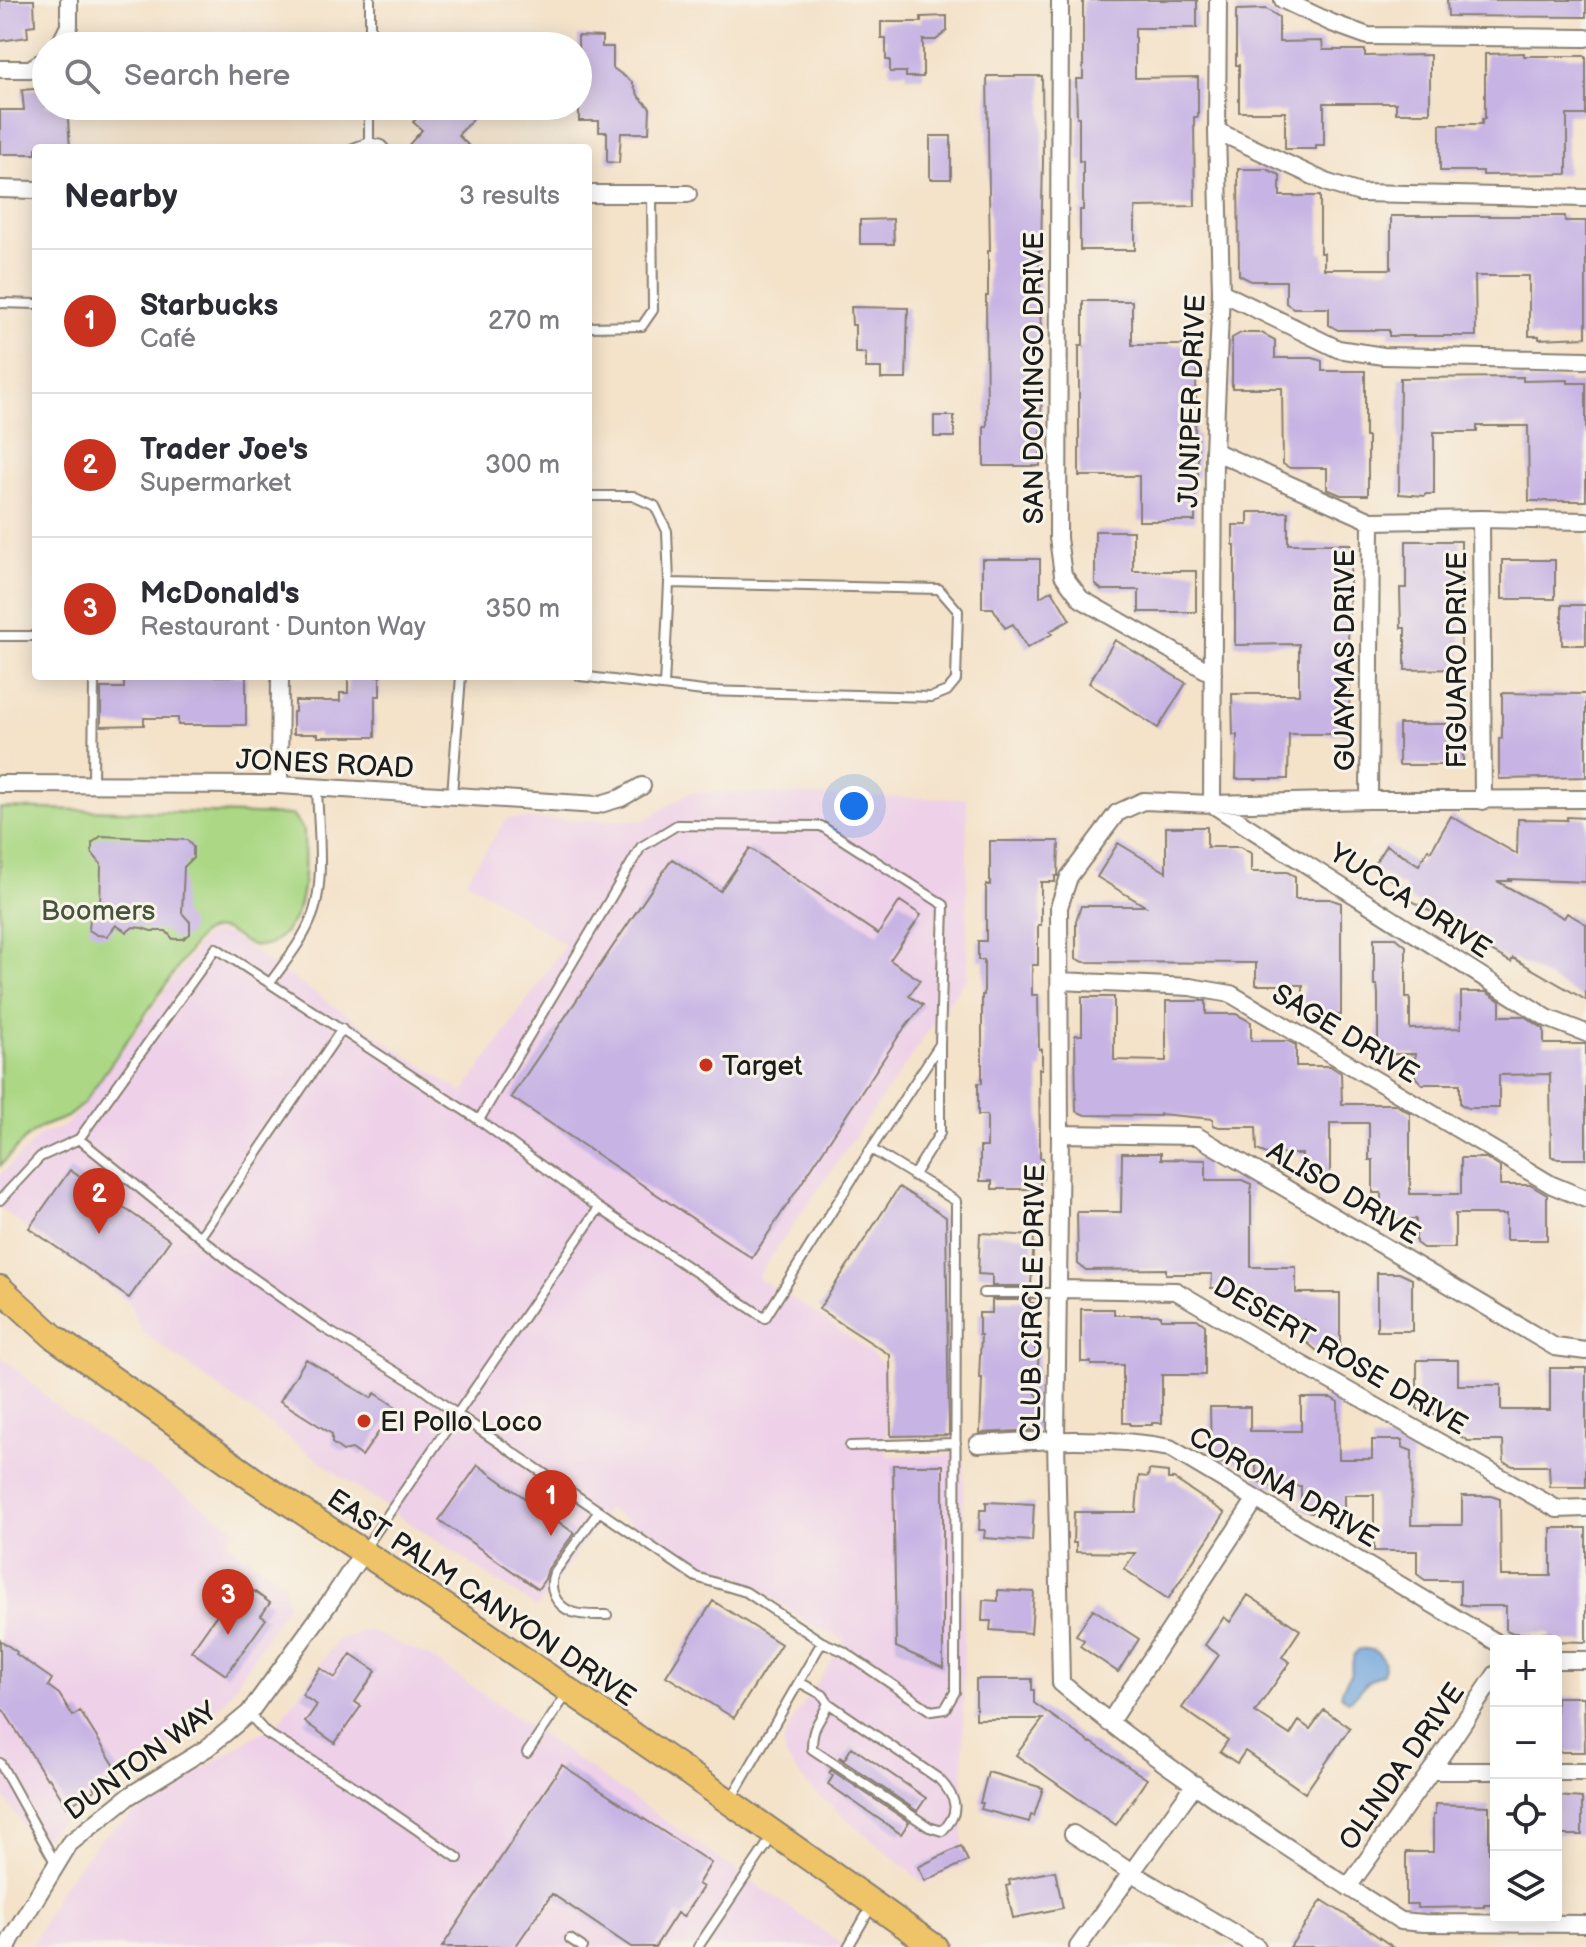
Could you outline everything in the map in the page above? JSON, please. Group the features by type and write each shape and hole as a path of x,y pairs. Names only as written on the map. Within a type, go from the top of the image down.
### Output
{"main road":[{"name":"EAST PALM CANYON DRIVE","path":"0,1288 54,1337 253,1479 730,1802 935,1947"}],"street":[{"path":"66,32 69,26 69,0"},
{"name":"SAN DOMINGO DRIVE","path":"1060,0 1058,538 1063,575 1081,599 1213,674"},
{"name":"JUNIPER DRIVE","path":"1212,804 1214,451 1221,292 1218,0"},
{"path":"1283,0 1368,36 1586,38"},
{"path":"0,69 32,68"},
{"path":"1217,131 1328,183 1360,193 1586,198"},
{"path":"0,189 32,190"},
{"path":"592,194 688,194"},
{"path":"1221,292 1338,349 1383,356 1586,360"},
{"path":"1214,451 1371,521 1586,521"},
{"name":"FIGUARO DRIVE","path":"1481,519 1483,801"},
{"name":"GUAYMAS DRIVE","path":"1369,800 1371,521"},
{"path":"279,785 280,680"},
{"name":"JONES ROAD","path":"0,784 279,785 597,805 621,798 642,786"},
{"name":"CLUB CIRCLE DRIVE","path":"1586,799 1212,804 1143,801 1117,813 1069,877 1059,907 1056,1439 1061,1683 1109,1723 1195,1784 1401,1921 1586,1924"},
{"name":"YUCCA DRIVE","path":"1212,804 1547,1018 1586,1033"},
{"name":"SAGE DRIVE","path":"1060,981 1190,987 1231,994 1552,1185 1586,1199"},
{"name":"ALISO DRIVE","path":"1060,1134 1197,1136 1555,1347 1586,1351"},
{"name":"DESERT ROSE DRIVE","path":"1058,1291 1176,1291 1557,1509 1586,1508"},
{"name":"CORONA DRIVE","path":"978,1444 1056,1439 1137,1442 1170,1448 1490,1638"},
{"path":"1109,1723 1256,1499"},
{"name":"DUNTON WAY","path":"9,1943 69,1844 129,1796 207,1748 249,1713 363,1552"},
{"path":"1562,1660 1586,1660"},
{"name":"OLINDA DRIVE","path":"1348,1887 1490,1683"},
{"path":"1431,1771 1490,1771"},
{"path":"1562,1772 1586,1772"},
{"path":"1078,1947 1195,1784"},
{"path":"1073,1834 1257,1947"}],"lane":[{"path":"370,0 370,32"},
{"path":"369,120 369,142"},
{"path":"364,144 377,144"},
{"path":"592,327 642,326 653,310 652,194"},
{"path":"0,303 32,304"},
{"path":"592,496 633,496 655,506 667,531 669,583 664,686"},
{"path":"592,677 703,691 932,697 947,691 956,680 958,611 939,589 669,583"},
{"path":"0,636 32,636"},
{"path":"93,784 94,680"},
{"path":"452,796 461,680"},
{"path":"270,983 312,919 318,894 317,787"},
{"path":"479,1120 641,847 677,825 821,826 944,905 940,1133 913,1176"},
{"path":"0,1200 40,1157 79,1139 216,948 479,1120 599,1208 765,1318 940,1044"},
{"path":"200,1237 342,1029"},
{"path":"79,1139 232,1263 324,1328 417,1385 696,1577 746,1592 822,1642 843,1651 931,1711 945,1709 955,1692 956,1201 871,1149"},
{"path":"363,1552 599,1208"},
{"path":"983,1293 1058,1291"},
{"path":"850,1446 956,1443"},
{"path":"599,1511 550,1582 552,1593 572,1612 607,1615"},
{"path":"730,1802 822,1642"},
{"path":"799,1682 823,1695 828,1703 939,1779 951,1792 955,1804 951,1822 942,1831 929,1827 812,1749 812,1731 828,1703"},
{"path":"527,1753 568,1691"},
{"path":"249,1713 266,1733 349,1783 458,1858"},
{"path":"0,1763 56,1864"},
{"path":"698,1947 775,1833"},
{"path":"848,1947 873,1903"},
{"path":"570,1939 582,1947"}],"shaded area":[{"path":"690,792 967,799 967,976 757,1277 808,1308 874,1355 885,1369 887,1456 964,1455 963,1865 925,1884 810,1788 786,1757 783,1741 796,1715 845,1640 810,1624 737,1574 679,1555 608,1508 537,1608 346,1480 141,1331 129,1302 0,1207 0,1175 40,1135 64,1127 81,1108 204,937 213,933 230,936 463,1093 565,945 466,880 507,818 643,821"},
{"path":"0,1355 61,1410 235,1528 226,1542 283,1582 288,1603 226,1700 184,1737 124,1771 74,1808 36,1845 0,1790"},
{"path":"368,1630 430,1657 846,1947 32,1947 58,1891 102,1837 167,1791 280,1721 338,1639"}],"green space":[{"name":"Boomers","path":"0,808 292,815 304,831 304,865 299,907 290,925 277,939 261,946 245,942 224,930 201,934 83,1104 67,1117 41,1127 0,1166"}],"water":[{"path":"1366,1649 1375,1651 1381,1657 1383,1674 1347,1701 1341,1695 1350,1675 1354,1654"}],"building":[{"path":"0,0 34,0 35,25 27,26 28,37 0,41"},
{"path":"1083,0 1197,0 1197,28 1135,28 1135,78 1198,77 1198,117 1194,117 1195,206 1135,207 1135,250 1080,250 1083,161 1079,161 1076,79 1083,79"},
{"path":"1447,0 1586,0 1586,17 1448,16"},
{"path":"1266,9 1279,17 1279,42 1322,41 1323,50 1365,50 1365,56 1430,55 1430,113 1396,113 1396,103 1324,103 1324,145 1316,145 1316,149 1285,149 1285,112 1239,112 1236,10"},
{"path":"947,16 947,31 936,40 923,40 923,77 906,77 906,72 890,72 890,60 886,60 886,38 881,38 881,22 921,22 921,17"},
{"path":"592,37 602,37 602,47 613,47 613,68 632,82 639,97 650,108 649,133 621,133 619,163 607,162 607,132 599,132 599,121 579,121 592,120"},
{"path":"1524,53 1524,56 1586,56 1586,115 1567,115 1567,174 1483,175 1483,171 1440,171 1440,124 1482,124 1482,119 1485,119 1485,54"},
{"path":"987,76 1042,76 1040,466 984,466 984,426 987,426 986,296 990,251"},
{"path":"32,89 32,120 68,120 70,144 32,144 32,154 0,154 0,110 24,110 22,90"},
{"path":"472,120 458,135 467,144 410,144 422,130 413,122"},
{"path":"930,136 951,136 951,179 930,179"},
{"path":"1238,169 1266,169 1280,175 1280,196 1320,196 1320,253 1324,253 1324,269 1391,269 1391,216 1565,216 1565,221 1586,221 1586,337 1539,339 1539,336 1529,336 1529,276 1475,276 1476,336 1389,336 1389,330 1338,330 1329,325 1329,308 1293,308 1286,303 1286,281 1251,281 1239,275"},
{"path":"893,219 894,244 860,244 860,220"},
{"path":"1083,301 1132,301 1132,345 1197,345 1195,436 1198,436 1198,477 1195,477 1195,521 1139,521 1139,476 1079,476 1079,346 1083,346"},
{"path":"851,307 908,308 906,379 881,379 881,368 866,368 866,353 855,353 855,325 852,325"},
{"path":"1241,333 1262,333 1275,340 1275,358 1313,358 1322,361 1322,371 1365,371 1368,495 1341,495 1327,489 1327,468 1290,468 1283,464 1282,388 1232,388 1232,338"},
{"path":"1523,377 1523,381 1568,380 1568,383 1586,383 1586,501 1529,501 1528,426 1477,426 1477,432 1434,432 1434,494 1399,494 1400,378"},
{"path":"934,416 954,416 954,437 934,437"},
{"path":"1248,512 1288,512 1288,544 1351,544 1348,644 1350,734 1289,734 1288,779 1236,779 1237,735 1233,735 1232,694 1299,694 1299,644 1235,645 1233,525 1248,525"},
{"path":"1095,531 1133,531 1133,571 1196,571 1196,612 1139,612 1139,590 1102,590 1095,584"},
{"path":"1406,541 1461,541 1461,669 1405,670 1405,628 1401,628 1400,588 1406,588"},
{"path":"982,559 1040,559 1040,597 1052,590 1070,620 1027,648 1013,624 1005,628 993,608 982,608"},
{"path":"1502,560 1555,560 1555,599 1502,599"},
{"path":"1562,605 1586,605 1586,645 1562,645"},
{"path":"1115,640 1186,683 1158,728 1089,683"},
{"path":"124,680 246,680 246,725 178,725 178,718 144,718 144,725 101,726 101,688 124,688"},
{"path":"348,680 380,680 380,696 375,696 375,737 293,734 295,701 340,701 340,693 348,693"},
{"path":"1502,693 1586,694 1586,777 1499,779"},
{"path":"1399,724 1463,724 1463,765 1399,765"},
{"path":"1451,816 1517,854 1518,819 1586,818 1586,882 1497,881 1564,918 1567,913 1586,924 1586,1000 1513,958 1511,962 1436,920 1438,916 1402,895 1406,888 1372,868 1386,845 1419,865"},
{"path":"1166,827 1207,827 1207,847 1240,847 1251,853 1251,872 1287,872 1295,876 1295,899 1330,899 1341,903 1341,1015 1313,1015 1313,1010 1303,1010 1303,985 1256,985 1256,963 1084,962 1076,959 1076,921 1081,906 1145,906 1097,877 1118,843 1166,872"},
{"path":"101,836 187,840 193,847 193,858 184,867 182,913 190,922 190,934 183,939 173,939 166,931 133,927 127,932 116,925 107,936 89,930 90,918 100,910 101,864 92,853 92,843"},
{"path":"990,841 1059,841 1058,876 1055,876 1055,882 1041,882 1038,965 1032,965 1032,995 1038,995 1039,1049 1042,1049 1042,1069 1039,1069 1043,1179 1040,1179 1040,1189 992,1189 992,1181 980,1181 980,1147 987,1147 987,1115 978,1115 978,1083 982,1083 984,960 978,960 978,941 986,941"},
{"name":"Target","path":"750,848 878,934 900,901 921,915 890,960 920,980 909,996 923,1005 900,1034 752,1258 511,1097 672,859 720,891"},
{"path":"1374,938 1396,938 1406,946 1406,998 1410,998 1410,1029 1461,1028 1461,992 1486,992 1500,1001 1500,1016 1524,1016 1544,1029 1544,1044 1586,1044 1586,1159 1551,1156 1550,1074 1499,1075 1499,1108 1468,1108 1460,1104 1460,1084 1422,1084 1415,1077 1415,1054 1378,1054"},
{"path":"1082,997 1114,997 1114,1060 1166,1061 1166,1001 1206,1001 1206,1014 1236,1014 1251,1022 1251,1041 1288,1041 1296,1045 1296,1066 1330,1066 1341,1073 1342,1104 1394,1104 1410,1113 1410,1194 1461,1194 1461,1158 1486,1158 1500,1167 1500,1185 1530,1185 1547,1195 1547,1240 1506,1240 1506,1214 1455,1214 1455,1248 1423,1248 1416,1243 1416,1219 1381,1219 1381,1193 1373,1193 1369,1123 1330,1123 1330,1174 1301,1174 1302,1154 1267,1154 1257,1150 1256,1127 1219,1127 1213,1125 1213,1119 1160,1114 1085,1115 1076,1111 1075,1035 1082,1035"},
{"path":"1122,1153 1161,1153 1161,1159 1206,1160 1206,1180 1242,1180 1251,1184 1251,1267 1296,1267 1296,1293 1340,1293 1340,1351 1317,1351 1304,1340 1304,1320 1272,1326 1272,1323 1259,1323 1256,1319 1256,1296 1219,1296 1219,1288 1211,1288 1212,1274 1166,1274 1166,1269 1086,1270 1078,1264 1077,1212 1121,1212"},
{"path":"70,1170 170,1240 129,1298 29,1228"},
{"path":"899,1187 946,1217 949,1435 891,1436 890,1355 819,1309"},
{"path":"980,1233 1034,1236 1031,1286 992,1286 992,1275 978,1274"},
{"path":"1377,1273 1399,1273 1412,1279 1412,1331 1377,1331"},
{"path":"992,1300 1030,1300 1034,1303 1035,1349 1039,1350 1036,1394 1038,1406 1041,1406 1038,1430 980,1433 982,1378 979,1378 979,1313 992,1313"},
{"path":"1081,1309 1114,1309 1114,1315 1197,1319 1205,1325 1205,1375 1162,1375 1162,1423 1123,1423 1123,1365 1081,1362"},
{"path":"306,1359 371,1398 375,1393 396,1407 362,1456 352,1449 343,1451 332,1443 332,1434 280,1401"},
{"path":"1417,1360 1458,1360 1458,1385 1501,1385 1501,1410 1550,1410 1550,1368 1586,1368 1586,1487 1550,1487 1549,1466 1513,1466 1504,1462 1503,1441 1468,1441 1460,1436 1460,1414 1424,1414 1417,1408"},
{"path":"1301,1398 1331,1398 1338,1402 1339,1459 1372,1459 1372,1440 1402,1440 1402,1447 1412,1451 1411,1525 1462,1525 1462,1496 1500,1499 1501,1576 1551,1576 1551,1528 1586,1528 1586,1642 1562,1641 1562,1635 1550,1633 1513,1633 1506,1630 1506,1606 1460,1604 1460,1580 1425,1580 1417,1574 1417,1551 1374,1551 1374,1495 1344,1495 1344,1512 1310,1513 1301,1508 1301,1486 1267,1486 1256,1480 1256,1463 1218,1463 1211,1456 1210,1407 1250,1407 1250,1431 1301,1431"},
{"path":"478,1465 574,1533 548,1569 538,1589 439,1520"},
{"path":"893,1465 943,1465 943,1668 896,1647"},
{"path":"1149,1470 1168,1472 1168,1479 1174,1479 1225,1513 1168,1599 1124,1569 1135,1553 1076,1552 1076,1543 1073,1543 1074,1512 1136,1512 1139,1476 1148,1477"},
{"path":"986,1502 1034,1504 1032,1541 984,1538 985,1530 979,1530 980,1510 986,1510"},
{"path":"244,1584 270,1603 261,1616 266,1619 226,1675 191,1651 230,1596 234,1599"},
{"path":"998,1590 1034,1592 1031,1633 990,1630 991,1621 982,1621 983,1600 998,1601"},
{"path":"1248,1595 1300,1630 1282,1657 1290,1662 1255,1712 1290,1735 1299,1721 1310,1729 1324,1710 1350,1728 1305,1793 1245,1751 1237,1763 1220,1752 1228,1740 1182,1708 1219,1655 1205,1645 1224,1617 1230,1622"},
{"path":"713,1601 781,1644 734,1718 666,1676"},
{"path":"1093,1609 1139,1639 1118,1672 1080,1646 1084,1640 1076,1635"},
{"path":"0,1640 52,1679 48,1686 59,1694 73,1716 80,1711 118,1771 67,1807 0,1708"},
{"path":"351,1654 376,1671 355,1702 361,1706 335,1743 305,1722 317,1705 302,1695 320,1668 335,1678"},
{"path":"976,1679 1032,1679 1034,1703 1147,1779 1116,1825 1016,1755 1043,1719 976,1719"},
{"path":"1562,1697 1584,1697 1585,1752 1562,1752"},
{"path":"852,1747 926,1798 917,1811 839,1758 844,1760"},
{"path":"562,1765 711,1863 698,1884 703,1887 683,1917 677,1913 655,1947 631,1947 552,1894 515,1947 442,1947"},
{"path":"831,1770 909,1822 901,1834 828,1784 833,1776 829,1773"},
{"path":"988,1772 1043,1788 1029,1822 981,1809"},
{"path":"1562,1796 1582,1798 1582,1835 1562,1835"},
{"path":"1435,1804 1489,1806 1490,1905 1417,1908 1417,1904 1406,1904 1406,1852 1433,1852"},
{"path":"961,1846 968,1861 925,1881 918,1867"},
{"path":"1055,1871 1063,1908 1013,1918 1006,1886 1010,1885 1009,1880"},
{"path":"1322,1900 1360,1924 1393,1947 1290,1947"}],"place":[{"name":"Target","path":"706,1065"},
{"name":"Trader Joe's","path":"99,1234"},
{"name":"El Pollo Loco","path":"364,1421"},
{"name":"Starbucks","path":"551,1536"},
{"name":"McDonald's","path":"228,1635"}]}
